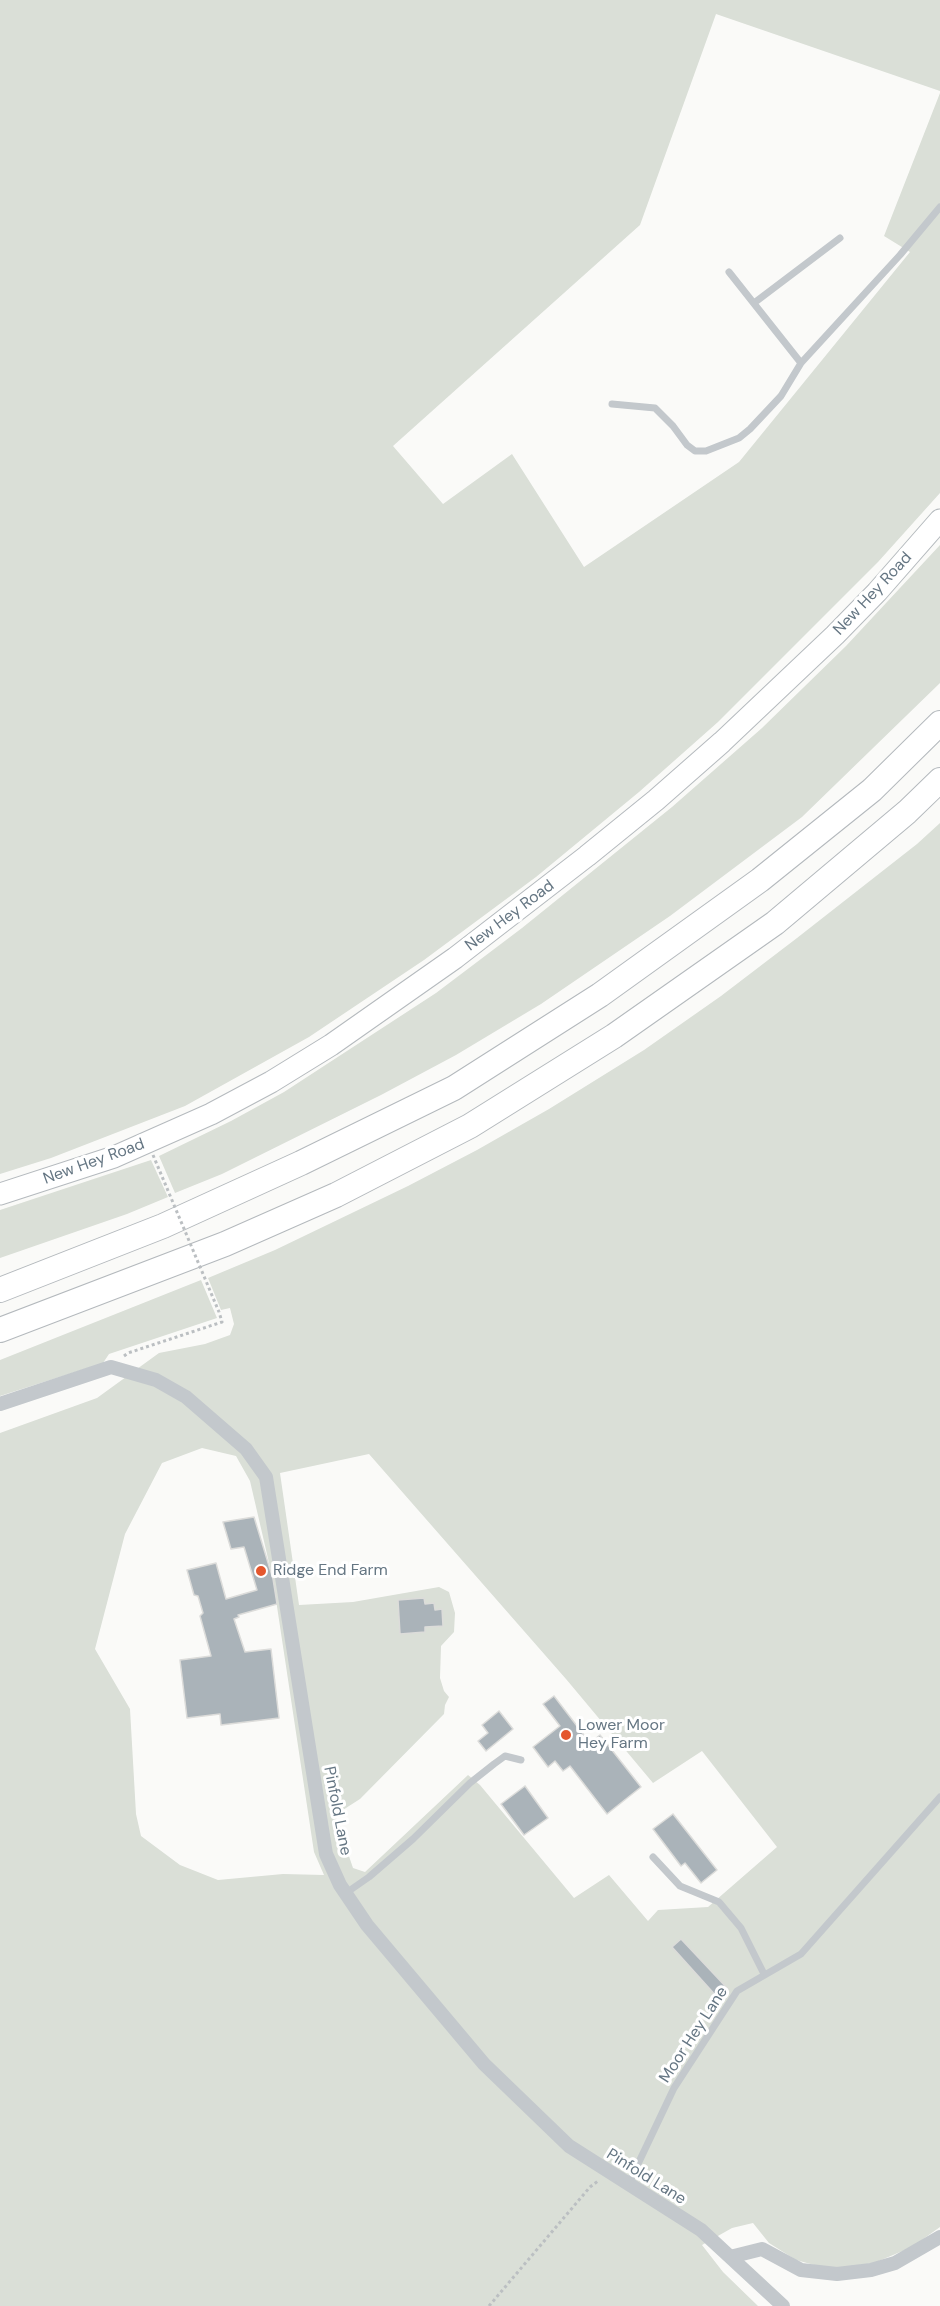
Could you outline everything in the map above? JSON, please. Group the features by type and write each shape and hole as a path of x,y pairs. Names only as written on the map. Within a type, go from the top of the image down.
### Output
{"highway":[{"path":"0,1290 163,1226 301,1163 454,1088 600,995 760,880 872,790 940,723"},
{"path":"0,1330 235,1239 336,1195 470,1126 614,1036 775,923 907,812 940,780"}],"main road":[{"name":"New Hey Road","path":"0,1194 114,1157 211,1114 271,1082 331,1045 455,958 587,856 722,742 835,635 877,592 940,520"}],"street":[{"path":"0,1404 111,1367"},
{"name":"Pinfold Lane","path":"111,1367 156,1380 186,1397 246,1449 266,1477 326,1854 346,1893 368,1925 484,2064 568,2146 701,2230 783,2306"},
{"path":"730,2257 762,2249 801,2270 837,2274 871,2270 895,2263 940,2237"}],"lane":[{"path":"612,404 655,408 695,451 705,451 731,442 750,429 781,396 801,363 900,255 940,207"},
{"path":"754,303 840,238"},
{"path":"729,272 801,363"},
{"path":"346,1893 369,1877 413,1839 470,1783 494,1764 505,1756 520,1760"},
{"name":"Moor Hey Lane","path":"628,2185 674,2088 736,1991 801,1954 940,1797"},
{"path":"652,1857 680,1886 719,1902 741,1928 765,1974"}],"path":[{"path":"111,1367 128,1353 222,1322 153,1155"},
{"path":"489,2306 590,2187 608,2173"}],"shaded area":[{"path":"0,0 940,0 940,91 716,14 640,225 393,446 443,504 512,454 584,567 739,462 910,252 884,236 940,93 940,493 878,562 718,722 639,792 536,877 424,960 309,1037 185,1106 51,1158 0,1174"},
{"path":"940,545 940,683 802,817 670,916 541,1004 456,1055 222,1174 175,1193 159,1156 284,1092 436,993 522,928 672,807 762,728 846,646"},
{"path":"940,823 940,2227 912,2247 874,2263 829,2269 796,2260 769,2243 753,2223 732,2228 702,2245 723,2272 758,2306 0,2306 0,1433 97,1398 159,1353 205,1344 230,1335 234,1324 230,1308 221,1310 208,1278 275,1250 408,1186 549,1109 644,1050 721,996 917,844","holes":["202,1448 236,1456 250,1481 273,1580 314,1852 324,1875 283,1874 218,1880 180,1865 141,1836 136,1814 130,1709 95,1649 125,1534 162,1463","369,1454 566,1679 653,1783 702,1751 777,1847 708,1907 658,1910 648,1921 609,1875 574,1898 480,1785 468,1775 365,1872 353,1868 335,1815 360,1799 444,1714 449,1697 444,1691 440,1678 441,1646 454,1632 455,1613 449,1592 439,1587 353,1602 299,1605 280,1473"]},
{"path":"151,1160 168,1197 127,1214 0,1258 0,1210"},
{"path":"201,1280 217,1318 109,1354 103,1363 0,1396 0,1360"}],"building":[{"path":"254,1517 273,1579 277,1604 238,1615 239,1617 234,1619 245,1652 271,1649 279,1718 221,1725 220,1714 187,1718 180,1660 211,1656 200,1616 203,1613 198,1596 194,1595 187,1570 216,1563 226,1599 257,1590 244,1547 231,1549 223,1522"},
{"path":"424,1598 425,1604 434,1603 435,1610 442,1609 443,1626 425,1627 425,1632 400,1634 398,1600"},
{"path":"554,1696 590,1743 600,1735 641,1787 607,1814 570,1766 563,1771 555,1761 548,1767 533,1747 560,1726 543,1704"},
{"path":"499,1711 513,1729 486,1751 478,1741 488,1733 482,1725"},
{"path":"525,1786 548,1818 524,1835 501,1804"},
{"path":"673,1814 717,1870 701,1883 685,1863 681,1866 653,1829"},
{"path":"681,1939 728,1989 718,1998 672,1947"}],"place":[{"name":"Ridge End Farm","path":"261,1571"},
{"name":"Lower Moor Hey Farm","path":"566,1735"}]}
